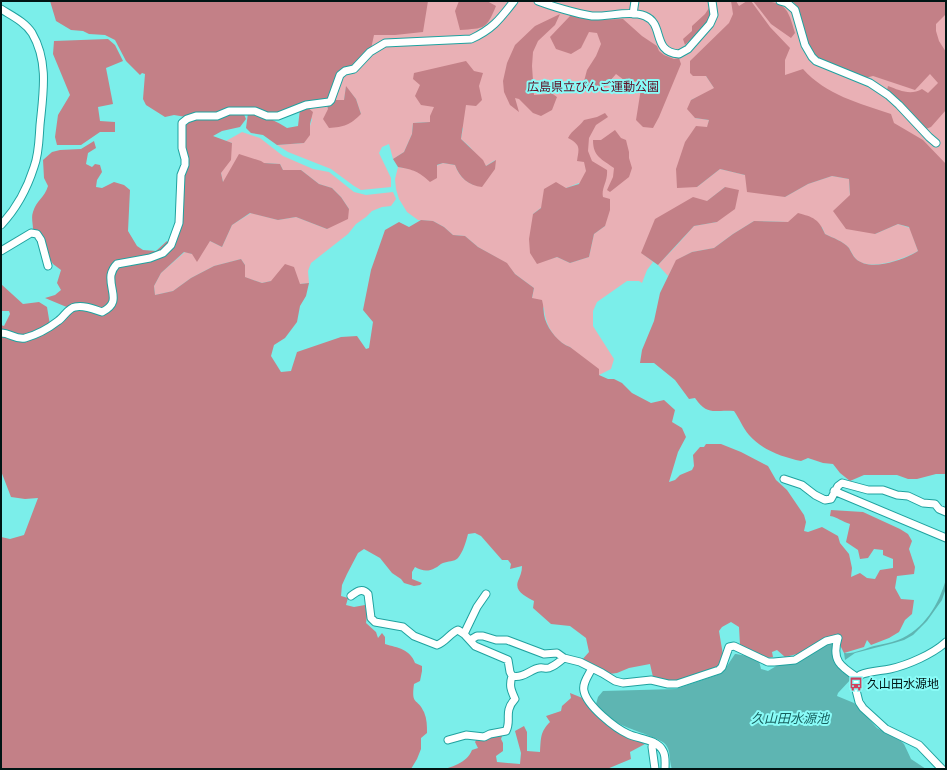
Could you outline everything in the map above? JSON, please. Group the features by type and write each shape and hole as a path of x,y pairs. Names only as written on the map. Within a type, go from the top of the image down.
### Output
{"street":[{"path":"1,333 23,338 60,320 68,310 74,307 87,307 102,312 112,304 114,299 111,276 113,269 117,264 150,258 162,253 171,245 179,223 181,175 185,165 181,133 182,123 187,119 196,116 217,116 229,111 255,111 267,116 278,116 306,105 329,102 332,100 340,75 345,71 354,69 370,52 385,43 471,39 483,34 494,26 514,1"},
{"path":"538,1 592,16 641,15 652,20 656,26 663,47 673,54 679,54 688,49 710,24 714,15 712,1"},
{"path":"633,14 635,1"},
{"path":"780,1 787,3 795,10 805,45 816,61 870,83 899,105 936,143"},
{"path":"1,9 21,22 31,31 38,44 41,55 44,81 38,152 34,167 22,198 12,214 1,225"},
{"path":"1,251 30,233 37,234 41,240 48,266"},
{"path":"784,479 802,485 815,495 825,500 832,499 834,491 842,483 868,490 883,490 897,495 908,496 923,503 935,504 939,509 946,512"},
{"path":"834,491 946,538"},
{"path":"351,596 357,591 362,590 368,594 371,618 375,622 403,627 414,636 437,645 441,644 458,630 475,646 508,660 512,676 510,688 515,699 508,710 508,728 506,731 490,734 484,737 466,735 448,740"},
{"path":"464,634 477,607 486,594"},
{"path":"470,640 477,636 483,636 496,640 507,640 544,654 557,653 564,658 580,662 615,681 623,683 651,680 668,684 677,684 719,670 722,667 729,647 734,646 768,662 774,662 794,660 826,641 838,638 835,653 838,662 844,670 856,677"},
{"path":"856,677 866,673 904,665 939,648 946,642"},
{"path":"512,676 515,677 530,673 539,668 551,668 564,658"},
{"path":"592,668 584,685 586,697 596,709 616,727 627,734 653,742 660,746 665,756 665,769"},
{"path":"856,677 855,686 859,702 864,708 886,728 919,745 942,769"},
{"path":"653,742 652,747 655,769"}],"green space":[{"path":"50,1 428,1 423,32 395,35 374,35 371,49 353,67 344,69 328,99 278,114 217,114 186,117 174,115 165,117 146,105 143,99 145,74 142,73 140,75 126,61 115,40 105,35 89,34 83,31 71,30 56,21"},
{"name":"広島県立びんご運動公園","path":"290,1 946,1 946,174 778,70 699,76 706,76 715,89 691,100 695,118 709,120 697,187 720,169 745,175 785,197 808,184 832,176 849,179 850,195 875,234 898,224 910,228 918,251 887,263 862,263 856,259 847,246 825,234 822,227 788,222 754,221 714,248 692,252 677,260 668,276 658,265 694,226 717,222 725,187 642,253 653,262 647,270 642,283 639,281 627,281 597,302 593,311 593,326 614,359 611,369 599,375 570,347 559,341 548,326 544,308 532,298 534,288 515,274 506,263 478,247 465,236 453,235 444,227 433,221 418,220 407,212 399,199 395,179 398,167 411,169 420,173 443,163 455,165 465,180 477,186 482,186 495,160 486,166 461,139 463,128 430,116 430,122 413,123 412,134 404,152 393,159 389,144 382,147 379,153 391,178 391,187 361,190 331,169 288,152 277,145 304,143 312,120 307,107 327,105 328,109 361,114 356,99 346,87 344,100 334,100","holes":["579,183 605,226 594,234 589,257 570,263 557,257 537,263 533,214 566,188"]},
{"path":"459,1 487,1 496,6 490,20 484,26 475,29 460,30 455,11"},
{"path":"731,1 736,1 739,6 747,1 751,1 770,27 790,48 785,60 785,75 803,69 812,78 833,92 855,102 891,114 894,123 923,140 946,164 946,474 936,474 917,479 908,479 897,475 864,475 850,481 840,473 833,464 823,463 808,458 801,461 766,449 749,435 734,411 712,411 704,408 695,398 689,399 675,380 654,363 640,363 642,350 654,321 660,293 676,260 692,252 714,248 754,221 788,222 798,213 808,216 818,222 825,234 847,246 856,259 862,263 878,265 896,261 918,251 909,227 898,224 875,234 846,229 833,211 850,195 849,179 832,176 808,184 785,197 747,192 745,175 720,169 697,187 677,188 676,169 685,142 696,126 707,127 709,120 695,118 687,109 691,100 714,88 706,76 693,76 690,73 690,61 729,23 733,14"},
{"path":"753,1 778,3 783,6 789,16 795,33 791,38 771,24"},
{"path":"792,1 946,1 946,14 936,24 936,31 939,41 946,52 946,110 931,127 926,129 887,90 888,86 900,91 909,92 922,89 928,93 938,83 930,74 915,90 873,76 865,78 822,61 815,56 808,44 797,6"},
{"path":"709,8 711,8 711,18 685,45 683,39 692,31 692,26 705,14"},
{"path":"560,14 555,25 538,41 533,52 532,66 534,95 548,94 550,92 557,97 552,110 541,116 533,113 519,99 515,98 519,112 510,105 504,92 503,81 507,63 515,45 535,26"},
{"name":"広島県立びんご運動公園","path":"574,15 593,20 623,19 642,36 657,46 659,51 664,55 674,59 679,58 681,64 653,128 643,127 636,120 642,82 624,80 616,74 608,86 588,90 583,85 587,70 596,56 601,44 597,33 589,32 581,48 571,54 556,49 550,37 570,16"},
{"path":"108,39 115,45 123,61 106,68 113,104 98,107 100,121 115,122 115,132 100,132 81,145 57,145 55,137 58,115 70,95 53,54 54,41"},
{"path":"466,61 474,71 483,73 479,86 482,100 476,106 466,105 461,139 483,160 486,166 496,160 495,169 482,187 473,185 465,180 455,165 443,163 437,165 437,178 430,182 416,172 398,167 393,159 404,152 412,134 413,123 430,122 430,116 434,107 421,105 415,96 420,85 413,79 414,73"},
{"path":"346,86 356,99 361,114 346,125 329,128 323,119 328,109 327,105 334,100 344,100"},
{"path":"307,107 313,112 310,124 310,135 304,143 277,145 263,135 251,133 246,128 248,113 269,118 287,128 298,126 300,109"},
{"path":"243,112 246,119 240,127 222,131 213,136 232,143 231,160 221,173 223,182 239,154 264,163 280,164 283,170 301,170 319,184 332,188 341,197 349,209 348,219 327,229 296,217 278,220 250,213 232,225 222,247 210,241 197,262 192,254 184,252 161,273 154,286 155,295 173,291 191,278 214,266 241,259 245,265 245,277 262,283 271,281 285,264 294,267 300,284 309,283 306,296 300,306 297,322 285,338 274,345 271,356 281,372 291,371 297,352 341,337 357,336 366,349 369,348 373,322 363,310 371,270 385,230 399,222 409,227 421,220 433,221 444,227 453,235 465,236 478,247 507,263 515,274 534,288 532,298 542,300 545,319 552,332 558,340 570,347 599,369 599,375 622,383 632,393 651,403 664,400 675,410 672,422 682,428 686,437 678,452 669,482 692,470 694,466 693,455 700,447 704,447 706,444 721,444 741,452 768,466 776,480 787,490 804,515 806,522 804,531 808,532 822,527 838,536 840,543 849,554 852,568 851,577 860,573 867,578 875,579 880,570 893,568 893,559 883,555 883,550 874,549 868,558 860,559 858,550 846,542 850,524 830,516 831,510 863,512 908,534 912,541 909,549 915,567 914,574 897,576 895,588 901,599 914,600 912,614 905,620 899,632 889,638 871,645 867,640 864,647 844,653 839,643 839,634 801,653 785,657 777,650 772,652 773,657 769,658 751,653 740,645 739,627 731,622 722,627 719,631 723,655 721,666 693,676 669,682 653,677 650,664 609,674 581,661 589,652 586,638 570,626 551,624 533,608 534,601 522,594 517,585 522,566 510,569 511,564 508,560 502,560 481,536 475,533 468,534 461,553 455,560 443,563 430,570 423,570 415,567 412,572 412,579 422,583 414,586 404,583 392,573 380,558 364,549 358,553 347,574 342,585 341,596 348,598 346,605 354,607 365,605 367,616 366,623 376,632 378,638 382,633 385,637 385,644 407,652 413,658 415,663 422,666 420,681 414,684 413,696 425,715 427,722 427,733 421,738 421,749 411,769 1,769 1,537 10,539 24,535 38,498 25,499 11,497 1,471 1,334 23,339 74,308 102,313 113,305 112,276 118,265 163,254 177,233 182,175 182,133 187,120"},
{"path":"605,113 608,117 596,125 589,138 588,151 592,161 607,170 603,197 610,199 610,210 605,226 594,234 589,257 570,263 557,257 537,264 530,253 529,239 533,214 541,208 544,189 556,182 566,188 579,184 586,171 584,162 577,161 578,147 568,138 584,120 597,117"},
{"path":"615,130 621,138 626,140 632,168 629,177 610,192 607,190 613,177 614,168 596,154 593,146 593,140 601,140"},
{"path":"242,132 260,138 283,156 313,169 329,172 354,192 366,195 393,192 396,199 391,206 382,207 372,211 356,224 348,234 311,263 308,271 309,283 300,284 271,281 262,283 244,277 245,265 241,259 214,266 191,278 173,291 155,295 154,286 161,273 185,252 192,254 210,241 222,247 232,225 251,213 278,220 296,217 327,229 349,209 341,197 332,188 319,184 301,170 283,170 280,164 264,163 223,182 221,173 232,143 226,141"},
{"path":"94,141 96,148 88,153 86,164 92,167 95,164 100,165 102,172 97,180 96,187 102,188 114,182 124,185 130,190 128,231 137,246 143,250 156,251 167,241 170,245 162,252 112,269 113,299 107,309 69,308 45,298 55,295 61,290 57,283 61,270 53,264 49,258 44,240 38,231 33,229 32,214 34,208 45,193 48,186 44,178 43,160 52,152 81,149"},
{"path":"725,187 739,190 735,209 717,222 694,226 658,265 641,253 655,219 693,197 707,201"},
{"path":"1,284 23,304 39,302 47,307 50,325 23,338 1,329 1,325 4,326 10,314 9,311 1,311"},
{"path":"570,693 585,699 628,736 645,744 630,752 631,759 607,769 444,769 460,763 467,758 472,750 478,748 475,742 477,739 503,734 501,739 503,743 503,751 496,756 497,762 520,764 521,753 515,731 524,726 527,732 527,751 540,752 543,732 550,722 546,716 561,711 562,706 571,698"}],"water":[{"path":"946,579 946,588 942,600 927,621 913,635 904,640 855,653 845,660 844,653 855,652 895,641 907,636 915,630 923,623 935,607"},
{"name":"久山田水源池","path":"834,642 842,672 846,673 852,678 837,696 854,703 877,728 901,741 911,759 926,769 672,769 669,750 665,744 615,721 602,711 596,704 598,697 603,691 676,689 720,674 735,654 753,657 759,661 761,669 768,671 778,665"}],"place":[{"name":"久山田水源地","path":"856,684"}]}
